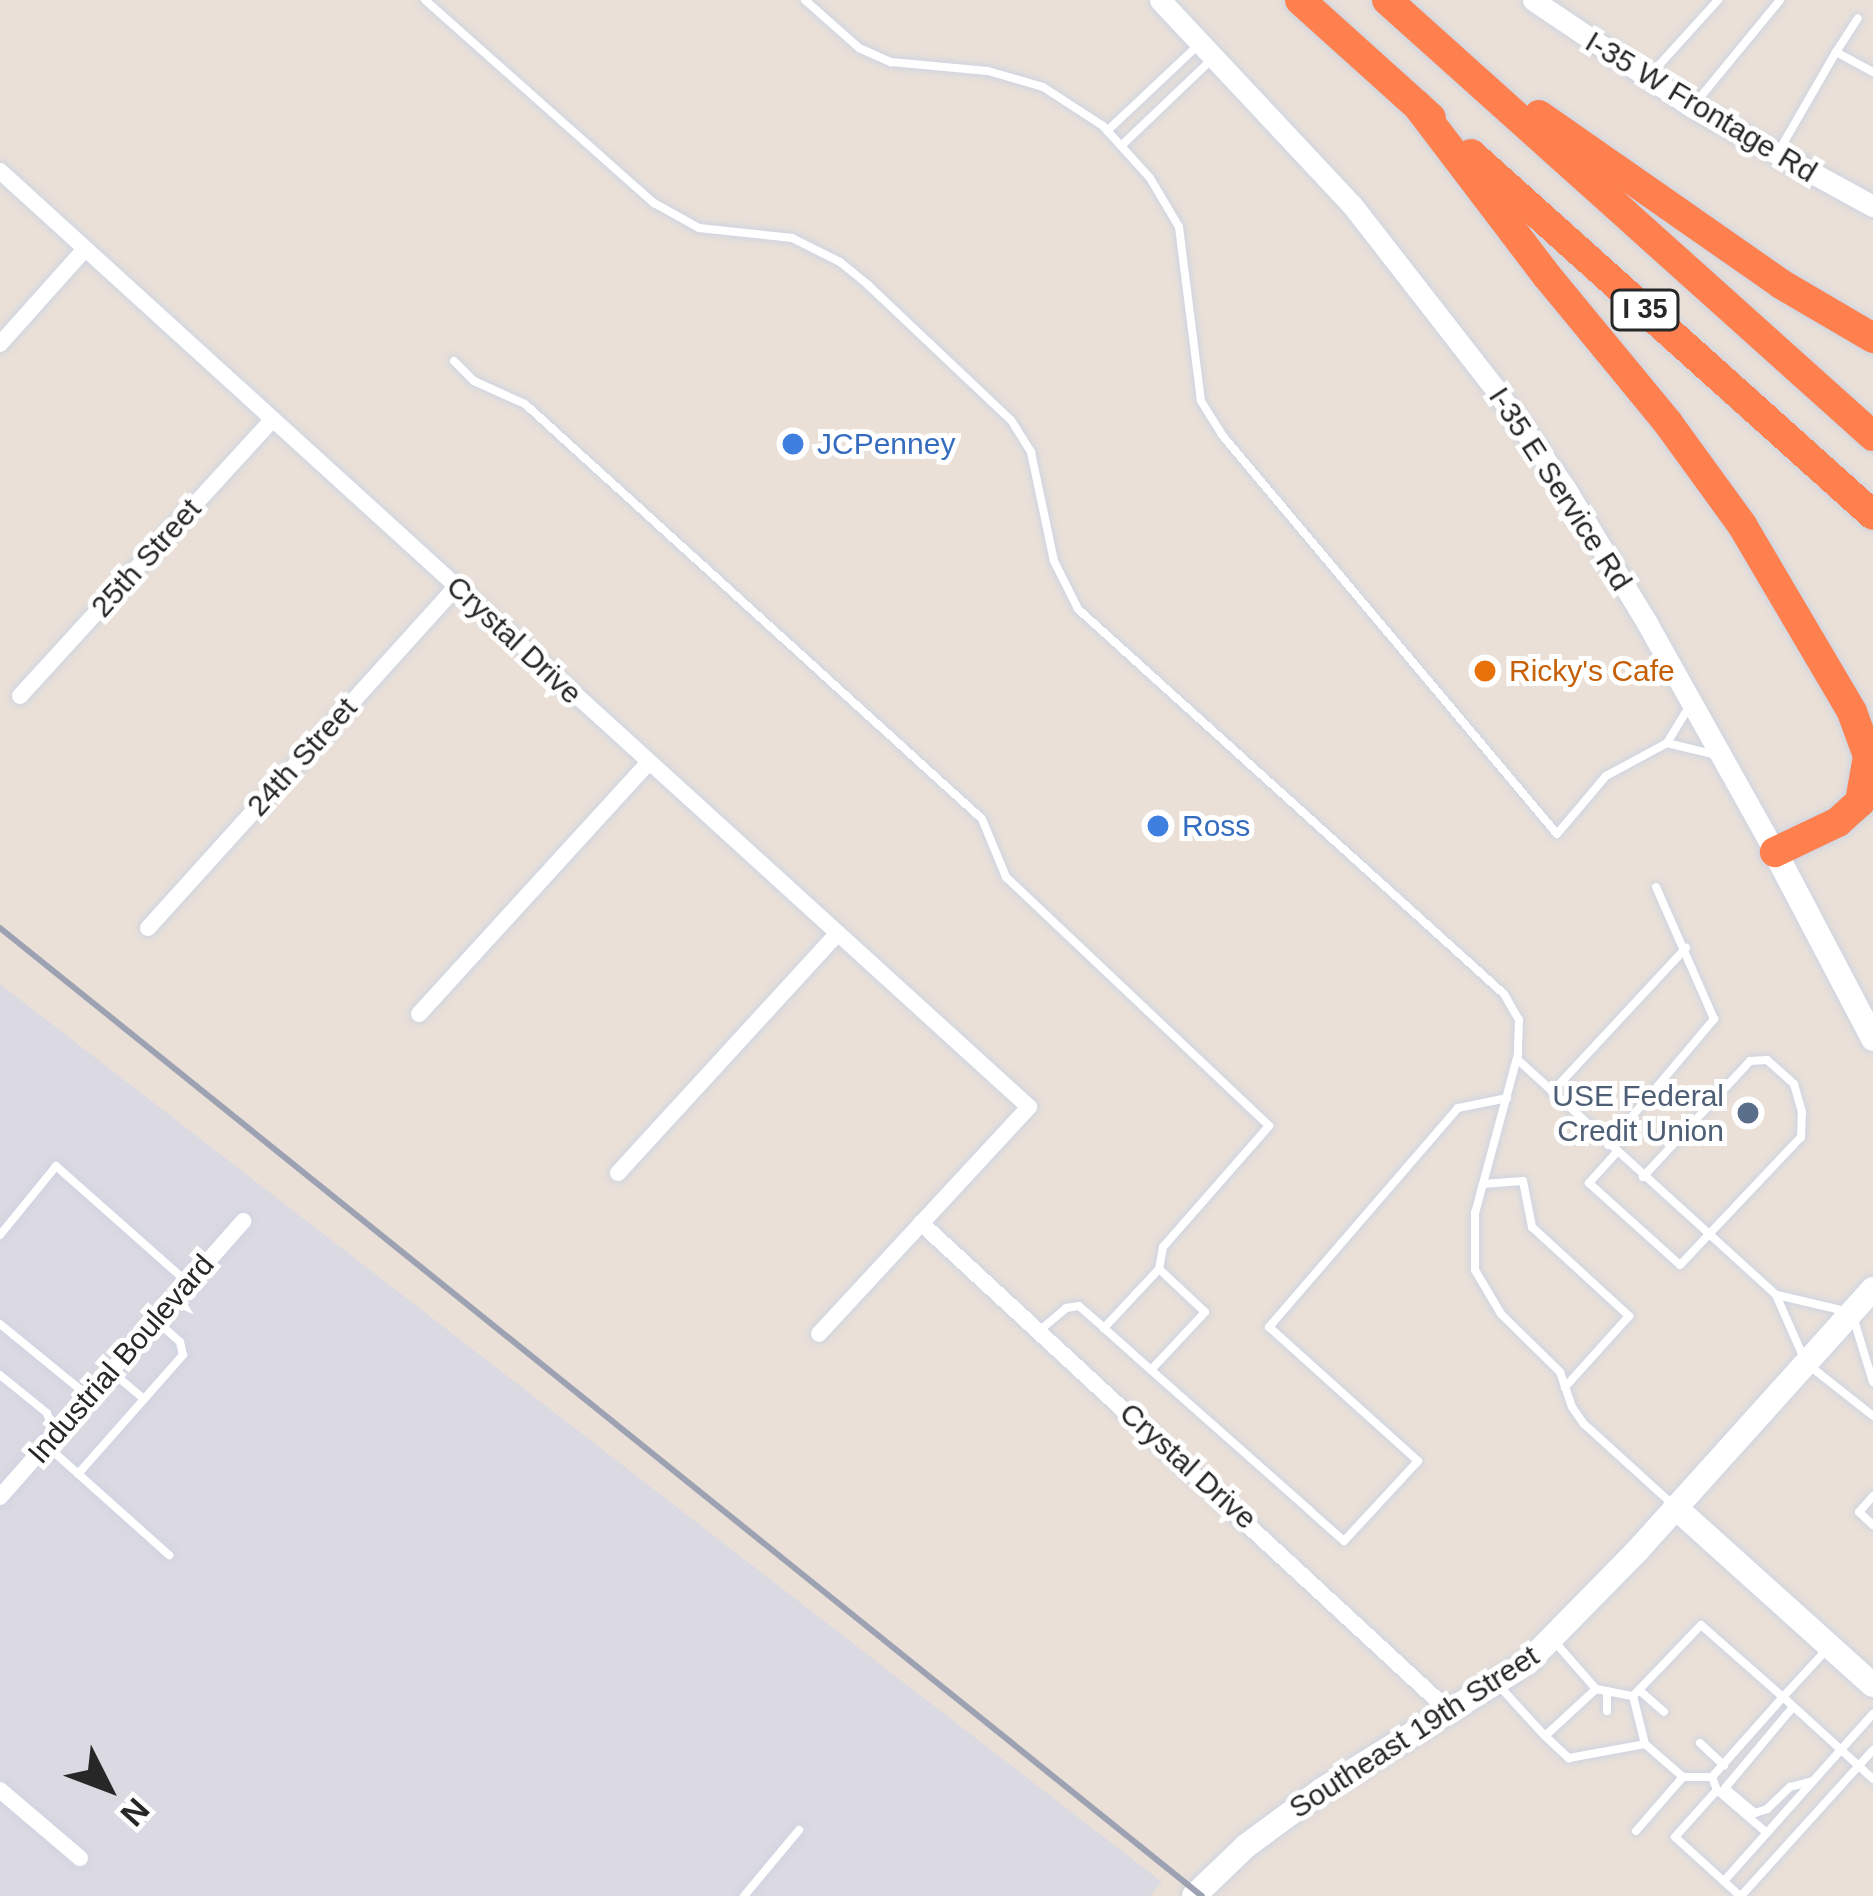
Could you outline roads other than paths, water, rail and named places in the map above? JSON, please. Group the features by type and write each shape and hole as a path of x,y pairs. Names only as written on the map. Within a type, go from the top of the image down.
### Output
{"highway":[{"name":"I 35","path":"1300,0 1873,515"},
{"name":"I 35","path":"1387,0 1873,436"},
{"path":"1454,60 1644,184 1780,284 1873,338"},
{"path":"1416,104 1547,276 1668,423 1742,525 1852,712 1868,757 1860,802 1838,822 1775,852"}],"main road":[{"name":"I-35 E Service Rd","path":"1775,852 1873,1039"},
{"name":"Southeast 19th Street","path":"1194,1896 1246,1846 1322,1790 1497,1684 1553,1639 1873,1289"},
{"path":"1675,1507 1873,1685"}],"street":[{"name":"I-35 E Service Rd","path":"1160,0 1352,205 1449,326 1565,488 1775,852"},
{"name":"I-35 W Frontage Rd","path":"1533,0 1692,107 1873,206"},
{"name":"Crystal Drive","path":"0,171 1029,1107 921,1222 1451,1713"},
{"path":"0,344 85,249"},
{"name":"25th Street","path":"20,696 272,420"},
{"name":"24th Street","path":"148,928 456,587"},
{"path":"419,1014 648,763"},
{"path":"618,1173 837,934"},
{"name":"Industrial Boulevard","path":"0,1497 243,1221"},
{"path":"819,1334 921,1222"},
{"path":"0,1790 80,1858"}],"lane":[{"path":"425,0 654,203 700,228 793,238 828,254 1012,420 1031,452 1054,561 1078,609 1493,982 1519,1020 1516,1059 1471,1246 1480,1285 1501,1314 1560,1372 1584,1424 1675,1507"},
{"path":"805,0 859,48 886,60 988,71 1043,87 1107,130 1150,178 1179,227 1202,401 1222,435 1557,834 1606,776 1667,743 1692,702"},
{"path":"1647,78 1718,0"},
{"path":"1692,107 1780,0"},
{"path":"1776,155 1858,18"},
{"path":"1107,130 1208,49"},
{"path":"1121,146 1208,49"},
{"path":"1836,52 1873,72"},
{"path":"454,361 474,380 525,404 982,819 1006,877 1269,1126 1163,1247 1160,1269 1104,1328"},
{"path":"1667,743 1722,757"},
{"path":"1608,1144 1714,1019 1656,887"},
{"path":"1552,1092 1685,949"},
{"path":"1516,1059 1776,1295 1806,1363 1873,1416"},
{"path":"1617,1152 1589,1183 1680,1265 1801,1137 1802,1112 1794,1084 1767,1060 1750,1061 1643,1177"},
{"path":"1039,1331 1066,1308 1079,1306 1345,1541 1418,1461 1269,1327 1458,1108 1507,1098"},
{"path":"0,1235 56,1166 188,1283"},
{"path":"1483,1184 1522,1181 1532,1227 1629,1316 1564,1388"},
{"path":"1151,1370 1205,1312 1160,1269"},
{"path":"1776,1295 1852,1312 1873,1382"},
{"path":"78,1474 183,1355 180,1342 156,1320"},
{"path":"0,1324 89,1396"},
{"path":"111,1372 144,1399"},
{"path":"0,1375 47,1413 50,1440 78,1474 169,1555"},
{"path":"1873,1496 1859,1512 1873,1525"},
{"path":"1636,1693 1701,1625 1873,1779"},
{"path":"1553,1639 1602,1690 1607,1711"},
{"path":"1636,1693 1645,1744 1683,1777 1712,1777 1829,1647"},
{"path":"1497,1684 1569,1758 1608,1746 1645,1744"},
{"path":"1545,1736 1602,1690 1636,1693 1664,1712"},
{"path":"1793,1707 1725,1788 1755,1813 1767,1809 1790,1787 1813,1780"},
{"path":"1724,1881 1873,1714"},
{"path":"1700,1743 1724,1765"},
{"path":"1717,1790 1675,1837 1741,1896 1873,1750"},
{"path":"1636,1831 1683,1777"},
{"path":"1712,1777 1717,1790 1766,1833"},
{"path":"744,1896 799,1830"}],"railway":[{"path":"0,928 1202,1896"}],"place":[{"name":"JCPenney","path":"793,444"},
{"name":"Ricky's Cafe","path":"1485,671"},
{"name":"Ross","path":"1158,826"},
{"name":"USE Federal Credit Union","path":"1748,1113"}]}
